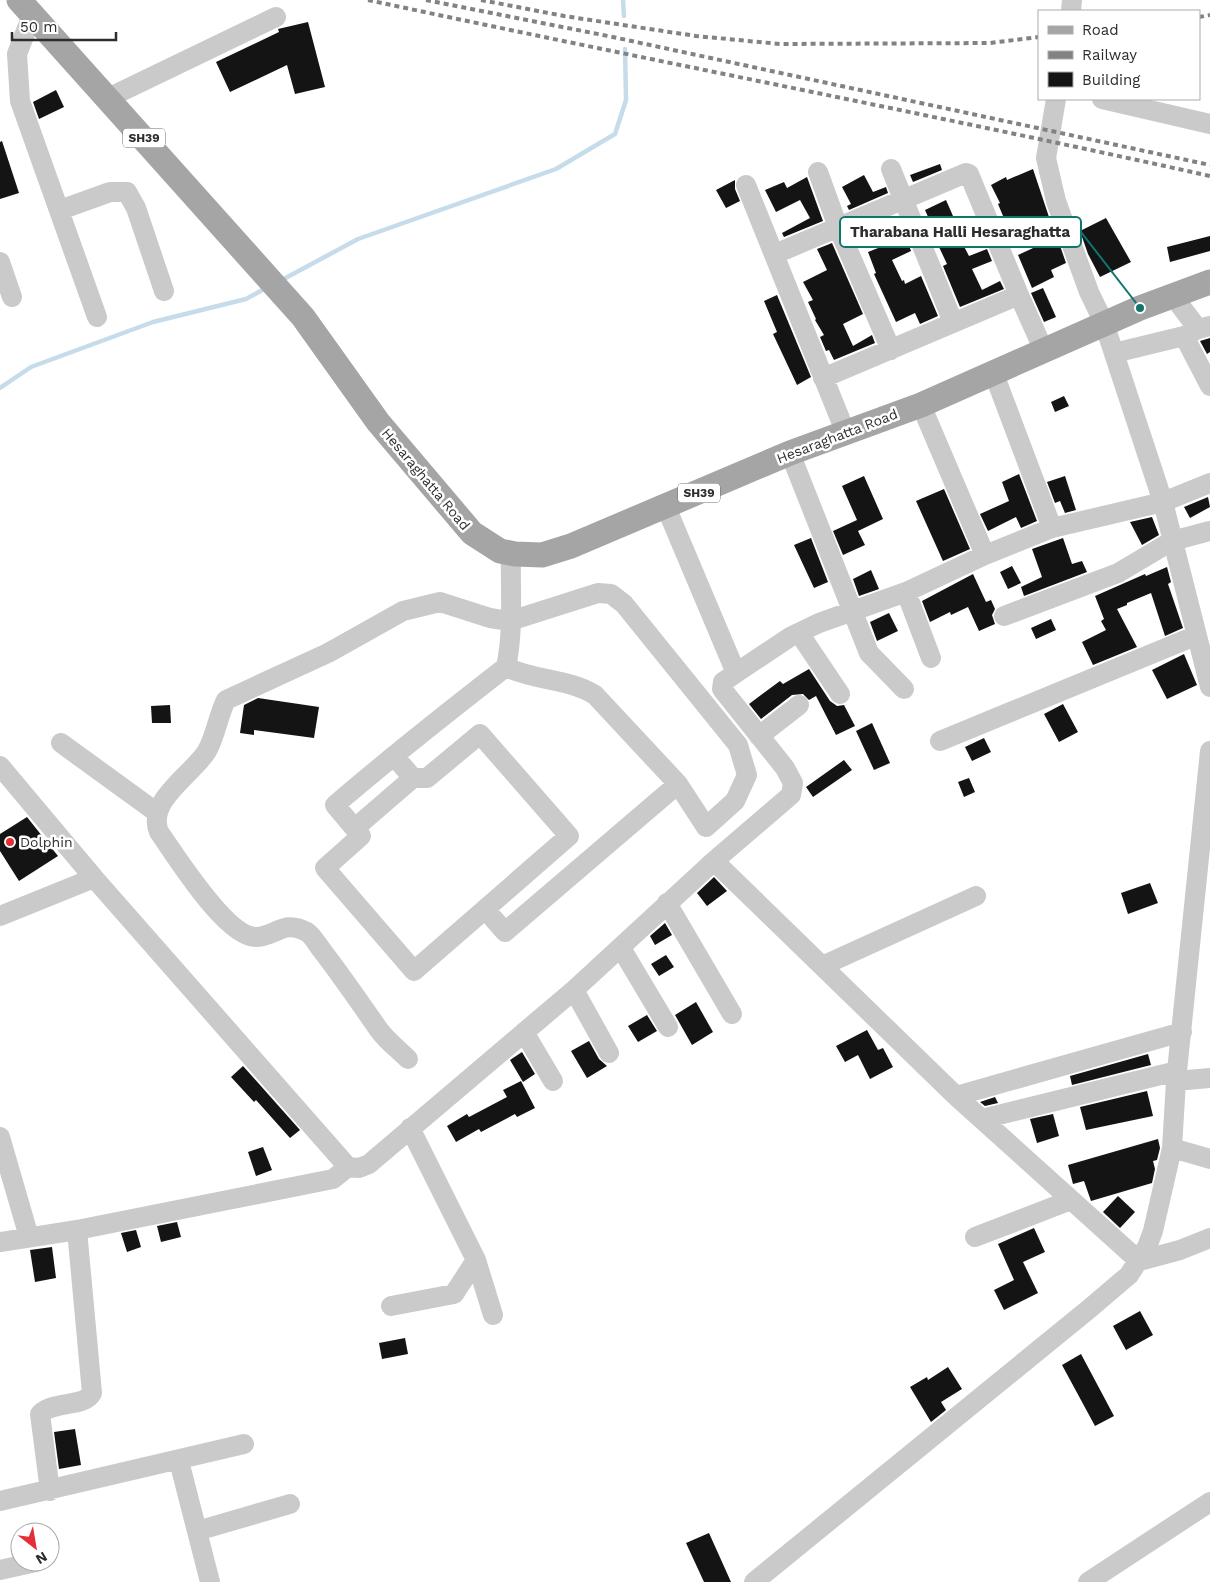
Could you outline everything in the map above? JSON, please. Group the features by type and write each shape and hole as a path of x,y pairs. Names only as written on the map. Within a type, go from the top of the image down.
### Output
{"main road":[{"name":"Hesaraghatta Road","path":"26,7 303,316 378,422 472,533 500,551 542,555 571,546 790,453 921,405 1104,324 1210,282"}],"street":[{"path":"26,7 17,54 20,101 97,317"},
{"path":"108,98 276,17"},
{"path":"1056,100 1046,158 1056,201 1089,292 1104,324 1162,502 1195,636 1210,687"},
{"path":"1106,100 1210,124"},
{"path":"891,169 953,322"},
{"path":"818,172 838,228 891,350"},
{"path":"775,254 961,174 969,174 1018,295 1044,351"},
{"path":"746,185 845,432"},
{"path":"60,210 110,192 127,192 136,208 164,291"},
{"path":"0,262 12,297"},
{"path":"823,378 1018,295"},
{"path":"1174,296 1197,330 1210,386"},
{"path":"1114,353 1197,330"},
{"path":"994,374 1052,528"},
{"path":"921,405 985,555"},
{"path":"790,453 869,653 904,689"},
{"path":"0,766 7,788 94,878 348,1167 359,1168 369,1164 574,990 667,903 791,795 793,783 785,768 722,689 723,682 799,633 852,610 906,592 985,555 1052,528 1162,502 1210,483"},
{"path":"666,507 736,673"},
{"path":"1004,616 1118,573 1172,541 1210,531"},
{"path":"355,828 413,778 426,778 480,734 569,836 414,971 324,868 362,836 355,828 336,805 506,667 509,654 511,553"},
{"path":"906,592 931,658"},
{"path":"408,1059 380,1032 363,1004 308,933 292,927 282,927 258,938 249,937 239,932 215,910 158,832 155,823 156,812 163,800 192,771 207,750 226,700 328,653 403,611 440,602 490,618 510,621 598,593 611,594 624,604 738,745 746,775 735,801 706,827 678,784 594,695 582,687 517,672 506,667"},
{"path":"799,633 840,694"},
{"path":"940,741 1195,636"},
{"path":"759,736 799,705"},
{"path":"61,743 156,812"},
{"path":"754,1582 1089,1309 1129,1275 1139,1261 1153,1231 1172,1148 1182,1032 1202,924 1210,752"},
{"path":"394,756 413,778"},
{"path":"485,909 505,932 678,784"},
{"path":"714,861 956,1096 1139,1261"},
{"path":"0,916 94,878"},
{"path":"822,966 976,896"},
{"path":"667,903 732,1014"},
{"path":"621,948 668,1027"},
{"path":"574,990 609,1054"},
{"path":"524,1032 553,1080"},
{"path":"956,1096 1182,1032"},
{"path":"982,1119 1177,1076 1210,1078"},
{"path":"410,1128 476,1260 493,1315"},
{"path":"0,1138 29,1237"},
{"path":"1172,1148 1210,1159"},
{"path":"0,1242 77,1230 333,1179 348,1167"},
{"path":"975,1237 1071,1200"},
{"path":"50,1491 40,1414 52,1406 82,1401 92,1393 77,1230"},
{"path":"1139,1261 1180,1250 1210,1238"},
{"path":"391,1306 454,1294 476,1260"},
{"path":"0,1502 244,1444"},
{"path":"178,1461 210,1582"},
{"path":"1088,1582 1210,1502"},
{"path":"197,1531 290,1504"}],"building":[{"path":"308,22 325,87 295,94 287,65 230,92 216,62 279,32 278,29"},
{"path":"56,90 64,107 39,119 33,102"},
{"path":"2,141 19,193 0,199 0,142"},
{"path":"940,164 942,170 913,182 910,175"},
{"path":"1033,169 1050,220 1009,236 998,204 1000,203 991,185 1006,177 1007,180"},
{"path":"864,175 873,192 886,187 888,193 849,210 847,206 851,204 842,187"},
{"path":"807,177 823,221 784,237 782,233 810,218 800,200 776,212 765,190 784,182 787,188"},
{"path":"735,180 735,189 740,201 726,208 716,190"},
{"path":"946,200 960,232 957,233 969,256 987,249 992,261 972,269 982,290 1000,281 1004,289 960,307 943,266 947,264 939,247 941,246 925,210"},
{"path":"1106,218 1131,262 1100,277 1088,254 1080,231"},
{"path":"1210,236 1210,251 1170,262 1167,247"},
{"path":"906,237 911,251 892,260 905,284 921,276 938,316 920,324 915,313 896,322 874,274 876,273 868,252"},
{"path":"1057,237 1066,263 1051,270 1054,277 1032,288 1018,255"},
{"path":"832,243 863,314 843,324 853,346 872,335 875,343 834,360 829,350 826,351 820,337 824,335 815,320 808,302 813,300 803,282 827,270 817,249"},
{"path":"1043,288 1056,317 1044,322 1031,293"},
{"path":"777,295 811,377 797,385 773,334 777,332 764,301"},
{"path":"1210,338 1210,352 1207,354 1200,341"},
{"path":"1064,396 1069,406 1055,412 1051,402"},
{"path":"1019,474 1037,521 1021,528 1016,517 988,531 980,514 1009,501 1002,482"},
{"path":"864,476 883,519 858,531 865,545 843,555 833,531 857,520 842,486"},
{"path":"1065,476 1076,510 1065,513 1060,501 1055,503 1047,482"},
{"path":"944,489 970,549 943,561 916,501"},
{"path":"1208,497 1210,507 1190,518 1184,507"},
{"path":"1152,517 1159,535 1142,545 1130,522"},
{"path":"811,538 828,582 814,588 794,545"},
{"path":"1063,538 1072,564 1082,561 1087,572 1024,596 1021,587 1042,577 1032,549"},
{"path":"1012,566 1021,583 1008,589 1000,572"},
{"path":"1167,567 1171,582 1168,584 1183,628 1165,636 1151,593 1117,609 1137,647 1093,665 1082,642 1106,630 1101,621 1104,619 1095,596 1145,574 1146,576"},
{"path":"871,570 879,589 859,596 853,579"},
{"path":"973,574 986,602 991,600 995,609 992,615 995,624 979,631 968,607 951,615 950,612 930,622 922,601"},
{"path":"889,613 898,631 877,641 870,622"},
{"path":"1051,619 1056,630 1036,639 1031,628"},
{"path":"1184,654 1197,685 1167,699 1152,670"},
{"path":"809,669 830,701 837,706 844,705 855,726 836,735 816,696 809,700 803,694 792,695 761,719 749,704 780,681 783,684"},
{"path":"258,698 319,707 314,738 254,730 254,735 240,733 244,705"},
{"path":"1063,704 1078,732 1059,742 1044,714"},
{"path":"170,705 171,723 152,723 151,706"},
{"path":"872,723 890,763 874,770 856,731"},
{"path":"984,738 991,752 972,761 965,747"},
{"path":"844,760 852,770 813,797 806,787"},
{"path":"969,778 975,792 964,797 958,782"},
{"path":"27,817 58,856 19,881 0,851 0,834"},
{"path":"714,877 727,891 707,906 697,893"},
{"path":"1150,883 1158,903 1128,914 1121,893"},
{"path":"665,923 672,935 655,945 650,936"},
{"path":"666,955 674,967 659,976 651,964"},
{"path":"696,1002 713,1032 692,1045 675,1015"},
{"path":"647,1015 657,1031 638,1042 628,1026"},
{"path":"867,1030 878,1050 883,1048 893,1067 870,1079 858,1055 845,1062 836,1046"},
{"path":"589,1041 599,1059 607,1066 587,1078 571,1051"},
{"path":"522,1052 535,1074 523,1082 510,1060"},
{"path":"1148,1054 1151,1065 1072,1085 1070,1076"},
{"path":"243,1066 300,1130 290,1138 256,1100 254,1102 231,1077"},
{"path":"521,1081 535,1108 517,1117 515,1114 481,1132 479,1129 456,1142 447,1126 467,1114 469,1117 507,1097 503,1090"},
{"path":"1147,1091 1153,1116 1086,1130 1080,1107"},
{"path":"995,1097 998,1103 985,1106 980,1102"},
{"path":"1053,1114 1059,1136 1037,1143 1030,1119"},
{"path":"1158,1139 1160,1148 1157,1160 1153,1161 1155,1169 1152,1183 1091,1201 1084,1181 1073,1184 1068,1165"},
{"path":"263,1147 272,1170 256,1176 248,1152"},
{"path":"1118,1196 1135,1212 1120,1228 1103,1212"},
{"path":"177,1222 181,1237 161,1242 157,1226"},
{"path":"1034,1228 1045,1252 1023,1262 1038,1293 1004,1310 994,1290 1014,1280 998,1244"},
{"path":"136,1230 141,1247 127,1252 121,1233"},
{"path":"52,1247 56,1278 35,1282 30,1250"},
{"path":"1140,1311 1153,1335 1126,1350 1113,1326"},
{"path":"405,1338 408,1354 382,1359 379,1343"},
{"path":"1081,1354 1114,1416 1095,1426 1062,1365"},
{"path":"948,1367 962,1389 941,1402 946,1410 931,1422 910,1387 927,1377 928,1380"},
{"path":"75,1429 81,1465 59,1469 54,1432"},
{"path":"709,1533 731,1582 704,1582 686,1543"}],"waterway":[{"path":"623,0 624,16"},
{"path":"280,281 358,239 556,169 615,134 626,100 625,49"},
{"path":"0,388 31,367 153,322 246,299 266,288"}],"railway":[{"path":"368,0 1210,176"},
{"path":"426,0 608,36 1210,165"},
{"path":"481,0 564,16 696,36 780,44 990,43 1038,37"},
{"path":"1200,17 1210,15"}],"place":[{"name":"Tharabana Halli Hesaraghatta","path":"1140,308"},
{"name":"Dolphin","path":"10,842"}]}
